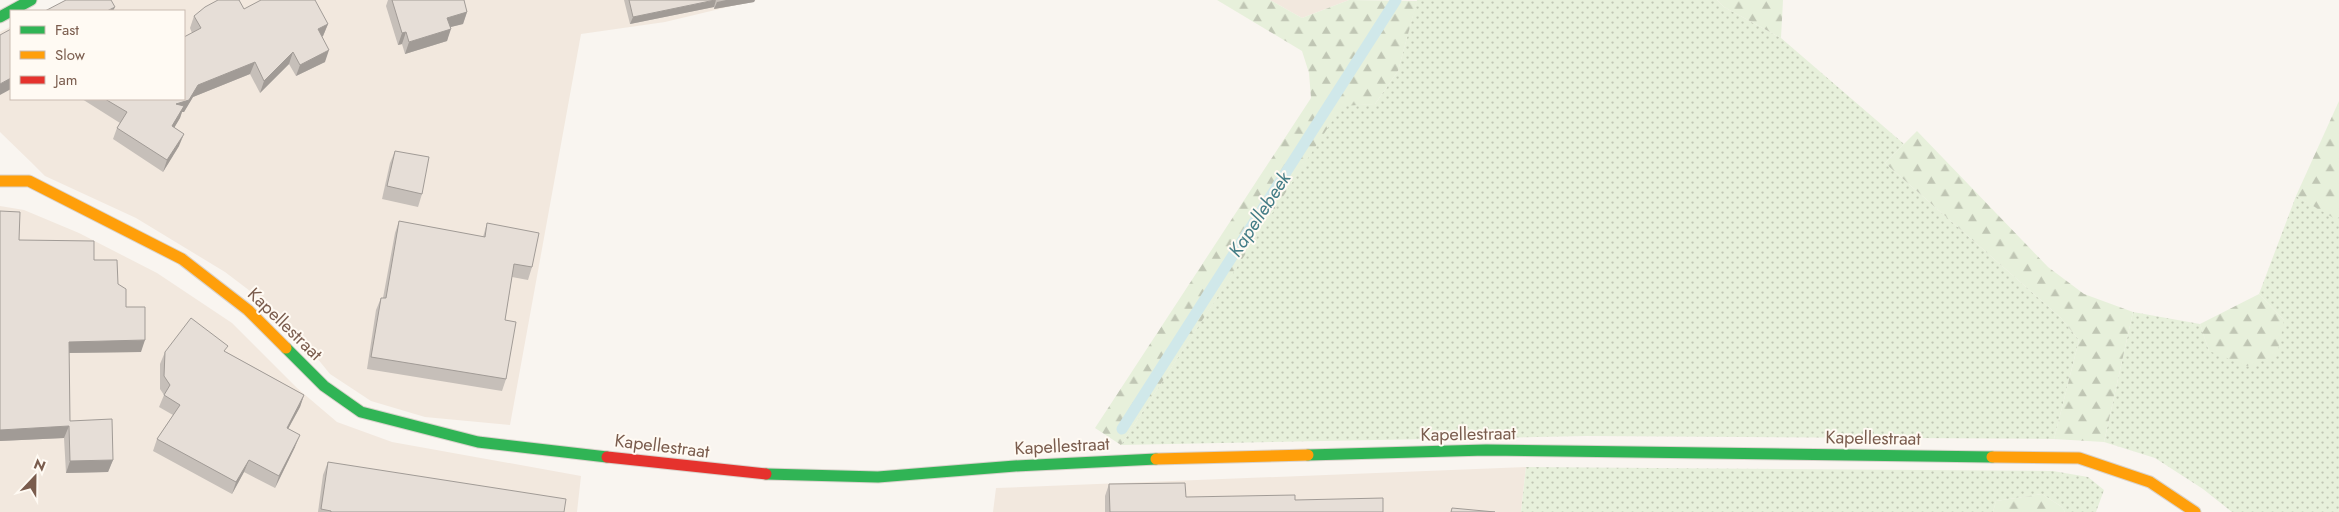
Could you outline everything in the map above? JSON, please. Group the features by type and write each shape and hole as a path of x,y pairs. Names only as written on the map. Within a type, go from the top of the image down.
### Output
{"street":[{"path":"13,10 31,0"},
{"name":"Kapellestraat","path":"0,181 29,181 182,259 248,310 324,386 361,412 478,442 752,474 878,477 1016,466 1132,460 1486,450 2079,458 2150,482 2195,512"}],"shaded area":[{"path":"74,0 757,0 665,22 581,34 510,425 425,417 371,401 330,374 282,315 225,272 136,218 45,176 0,132 0,32 10,27 10,100 185,100 185,10 49,10"},
{"path":"1270,0 1349,0 1302,18"},
{"path":"0,206 24,210 79,233 157,273 232,323 297,388 337,422 392,442 581,476 577,512 0,512"},
{"path":"1526,467 1521,512 993,512 996,488"}],"green space":[{"path":"1217,0 1270,0 1302,18 1349,0 1417,1 1398,71 1375,104 1342,106 1121,445 1095,428 1311,98 1309,73 1302,51"},
{"path":"1417,0 1717,0 1724,7 1781,38 1904,144 1885,163 2060,317 2079,340 2054,439 1587,436 1121,445 1342,105 1375,104 1398,71"},
{"path":"1717,0 1783,0 1781,38 1724,7"},
{"path":"2339,101 2339,216 2337,220 2296,196"},
{"path":"1917,131 2048,267 2084,294 2133,312 2104,442 2054,439 2079,340 2060,317 1885,163"},
{"path":"2296,196 2337,219 2339,216 2339,512 2232,512 2203,489 2155,458 2104,442 2133,312 2200,324 2209,351 2284,320 2259,294"},
{"path":"2259,294 2284,320 2277,356 2247,366 2209,351 2200,324"},
{"path":"1526,467 2053,471 2088,477 2104,490 2096,512 2065,512 2062,507 2042,494 1996,501 1993,512 1521,512"},
{"path":"2042,494 2062,507 2065,512 1993,512 1996,501"}],"building":[{"path":"66,0 111,0 115,7 109,10 47,10"},
{"path":"218,0 239,0 244,9 261,0 315,0 328,24 318,29 329,50 300,65 293,52 264,81 255,62 198,85 189,100 176,104 184,106 172,126 184,134 167,160 117,128 127,112 107,100 185,100 185,36 201,28 194,16"},
{"path":"392,0 464,0 467,12 447,18 451,29 409,42 406,32 402,33"},
{"path":"629,0 715,0 633,17"},
{"path":"10,30 10,79 0,84 0,35"},
{"path":"395,151 429,157 422,194 387,186"},
{"path":"0,211 20,212 19,240 94,241 94,260 117,260 118,284 126,289 126,307 145,307 145,340 69,342 70,421 112,419 113,460 70,461 69,426 0,430"},
{"path":"399,221 485,237 487,223 539,233 532,267 514,264 505,320 516,322 506,379 371,357 381,298 386,298"},
{"path":"191,318 228,346 224,351 304,395 287,428 300,435 279,476 249,460 236,482 157,439 180,405 164,395 170,385 164,376 165,352"},
{"path":"328,462 566,499 564,512 331,512 321,509"},
{"path":"1185,483 1186,497 1295,495 1295,500 1383,498 1383,512 1110,512 1109,484"},
{"path":"1452,508 1495,512 1451,512"}],"waterway":[{"name":"Kapellebeek","path":"1122,429 1396,0"}],"traffic: fast":[{"path":"13,10 31,0"},
{"path":"0,17 10,12"},
{"path":"286,348 324,386 361,412 478,442 607,457"},
{"path":"1308,455 1486,450 1992,457"},
{"path":"766,474 878,477 1015,466 1156,459"}],"traffic: slow":[{"path":"0,181 29,181 182,259 248,310 286,348"},
{"path":"1156,459 1308,455"},
{"path":"1992,457 2079,458 2150,482 2195,512"}],"traffic: jam":[{"path":"607,457 766,474"}]}
